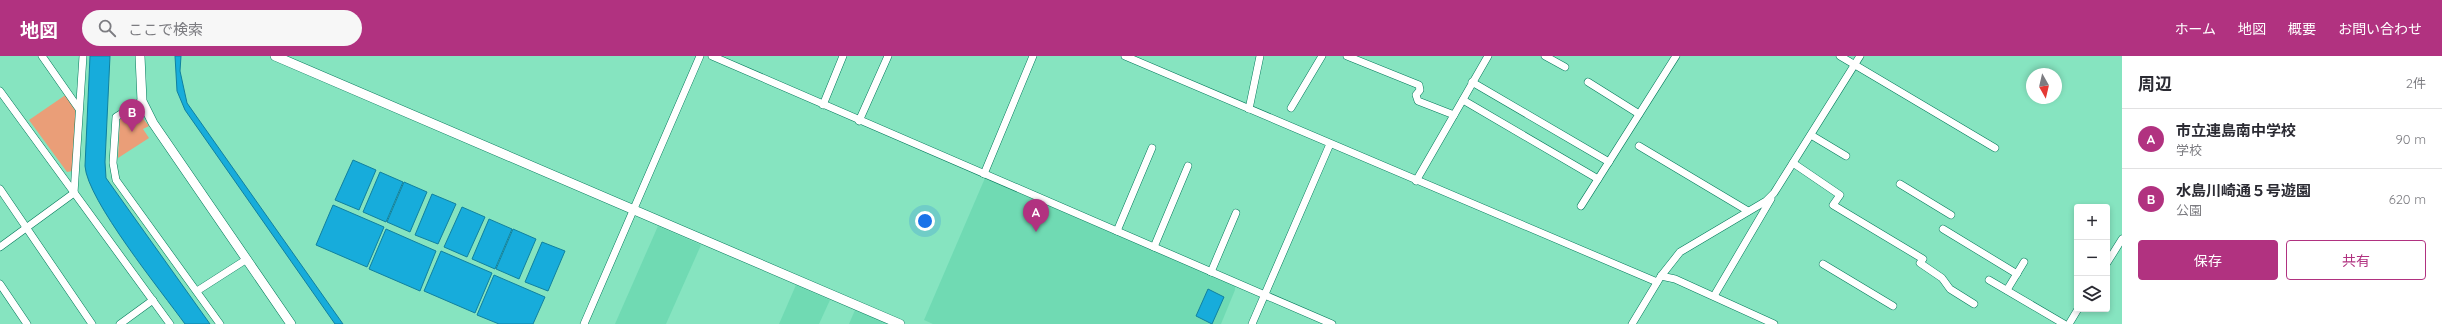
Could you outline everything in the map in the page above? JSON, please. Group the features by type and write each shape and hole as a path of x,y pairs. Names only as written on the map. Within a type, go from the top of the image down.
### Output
{"street":[{"path":"42,56 79,109"},
{"path":"74,193 82,56"},
{"path":"140,56 142,101 153,123 291,324"},
{"path":"275,56 900,324"},
{"path":"584,324 700,56"},
{"path":"712,56 859,121 1332,324"},
{"path":"823,105 844,56"},
{"path":"859,121 888,56"},
{"path":"984,174 1033,56"},
{"path":"1125,56 1416,181 1659,279 1675,279 1774,324"},
{"path":"1249,109 1260,56"},
{"path":"1291,108 1322,56"},
{"path":"1347,56 1419,85 1420,90 1416,95 1418,101 1454,115"},
{"path":"1416,181 1488,56"},
{"path":"1545,56 1565,67"},
{"path":"1581,206 1676,56"},
{"path":"1840,56 1994,148"},
{"path":"1714,296 1774,193 1856,65 1860,56"},
{"path":"1472,82 1609,162"},
{"path":"1588,82 1639,114"},
{"path":"0,91 170,324"},
{"path":"1463,100 1598,179"},
{"path":"142,101 116,117 114,173 116,180 220,324"},
{"path":"1811,135 1846,156"},
{"path":"1252,324 1330,144"},
{"path":"1639,146 1748,211"},
{"path":"1117,231 1152,148"},
{"path":"1793,163 1840,195 1833,205 1922,261 1942,278 1950,290 1974,304"},
{"path":"1154,247 1188,166"},
{"path":"1900,184 1951,215"},
{"path":"0,189 92,324"},
{"path":"0,247 74,193"},
{"path":"1632,324 1659,279 1680,252 1748,211 1774,193"},
{"path":"1211,272 1236,213"},
{"path":"1943,229 2017,274"},
{"path":"2110,258 2122,239"},
{"path":"197,291 247,260"},
{"path":"2007,290 2024,262"},
{"path":"1823,264 1893,306"},
{"path":"1989,280 2064,324"},
{"path":"0,284 27,324"},
{"path":"120,324 153,300"},
{"path":"2069,324 2076,312"}],"shaded area":[{"path":"67,94 76,107 73,171 67,172 29,120"},
{"path":"131,111 137,111 149,126 143,129 149,138 118,158 120,119"},
{"path":"985,178 1235,286 1235,290 1221,324 933,324 924,320"},
{"path":"658,226 701,245 666,324 615,324"},
{"path":"796,285 830,300 819,324 779,324"},
{"path":"855,310 888,324 849,324"}],"water":[{"path":"90,56 110,56 105,162 106,178 210,324 185,324 127,246 98,201 89,181 85,166"},
{"path":"175,56 181,56 180,71 187,103 343,324 335,324 185,110 177,91"},
{"path":"353,160 376,170 359,210 335,200"},
{"path":"380,172 403,182 386,222 363,212"},
{"path":"404,182 427,192 410,232 387,222"},
{"path":"432,194 456,204 438,244 415,235"},
{"path":"333,205 384,227 367,267 316,245"},
{"path":"462,207 485,217 467,257 444,247"},
{"path":"489,219 512,229 495,269 472,259"},
{"path":"386,229 436,251 420,291 369,269"},
{"path":"513,229 536,239 519,279 496,269"},
{"path":"542,242 565,251 548,291 525,282"},
{"path":"441,251 492,273 475,313 424,291"},
{"path":"494,275 545,297 533,324 499,324 477,315"},
{"path":"1208,289 1224,297 1212,324 1196,316"}],"place":[{"name":"水島川崎通５号遊園","path":"132,132"},
{"name":"市立連島南中学校","path":"1036,232"}]}
